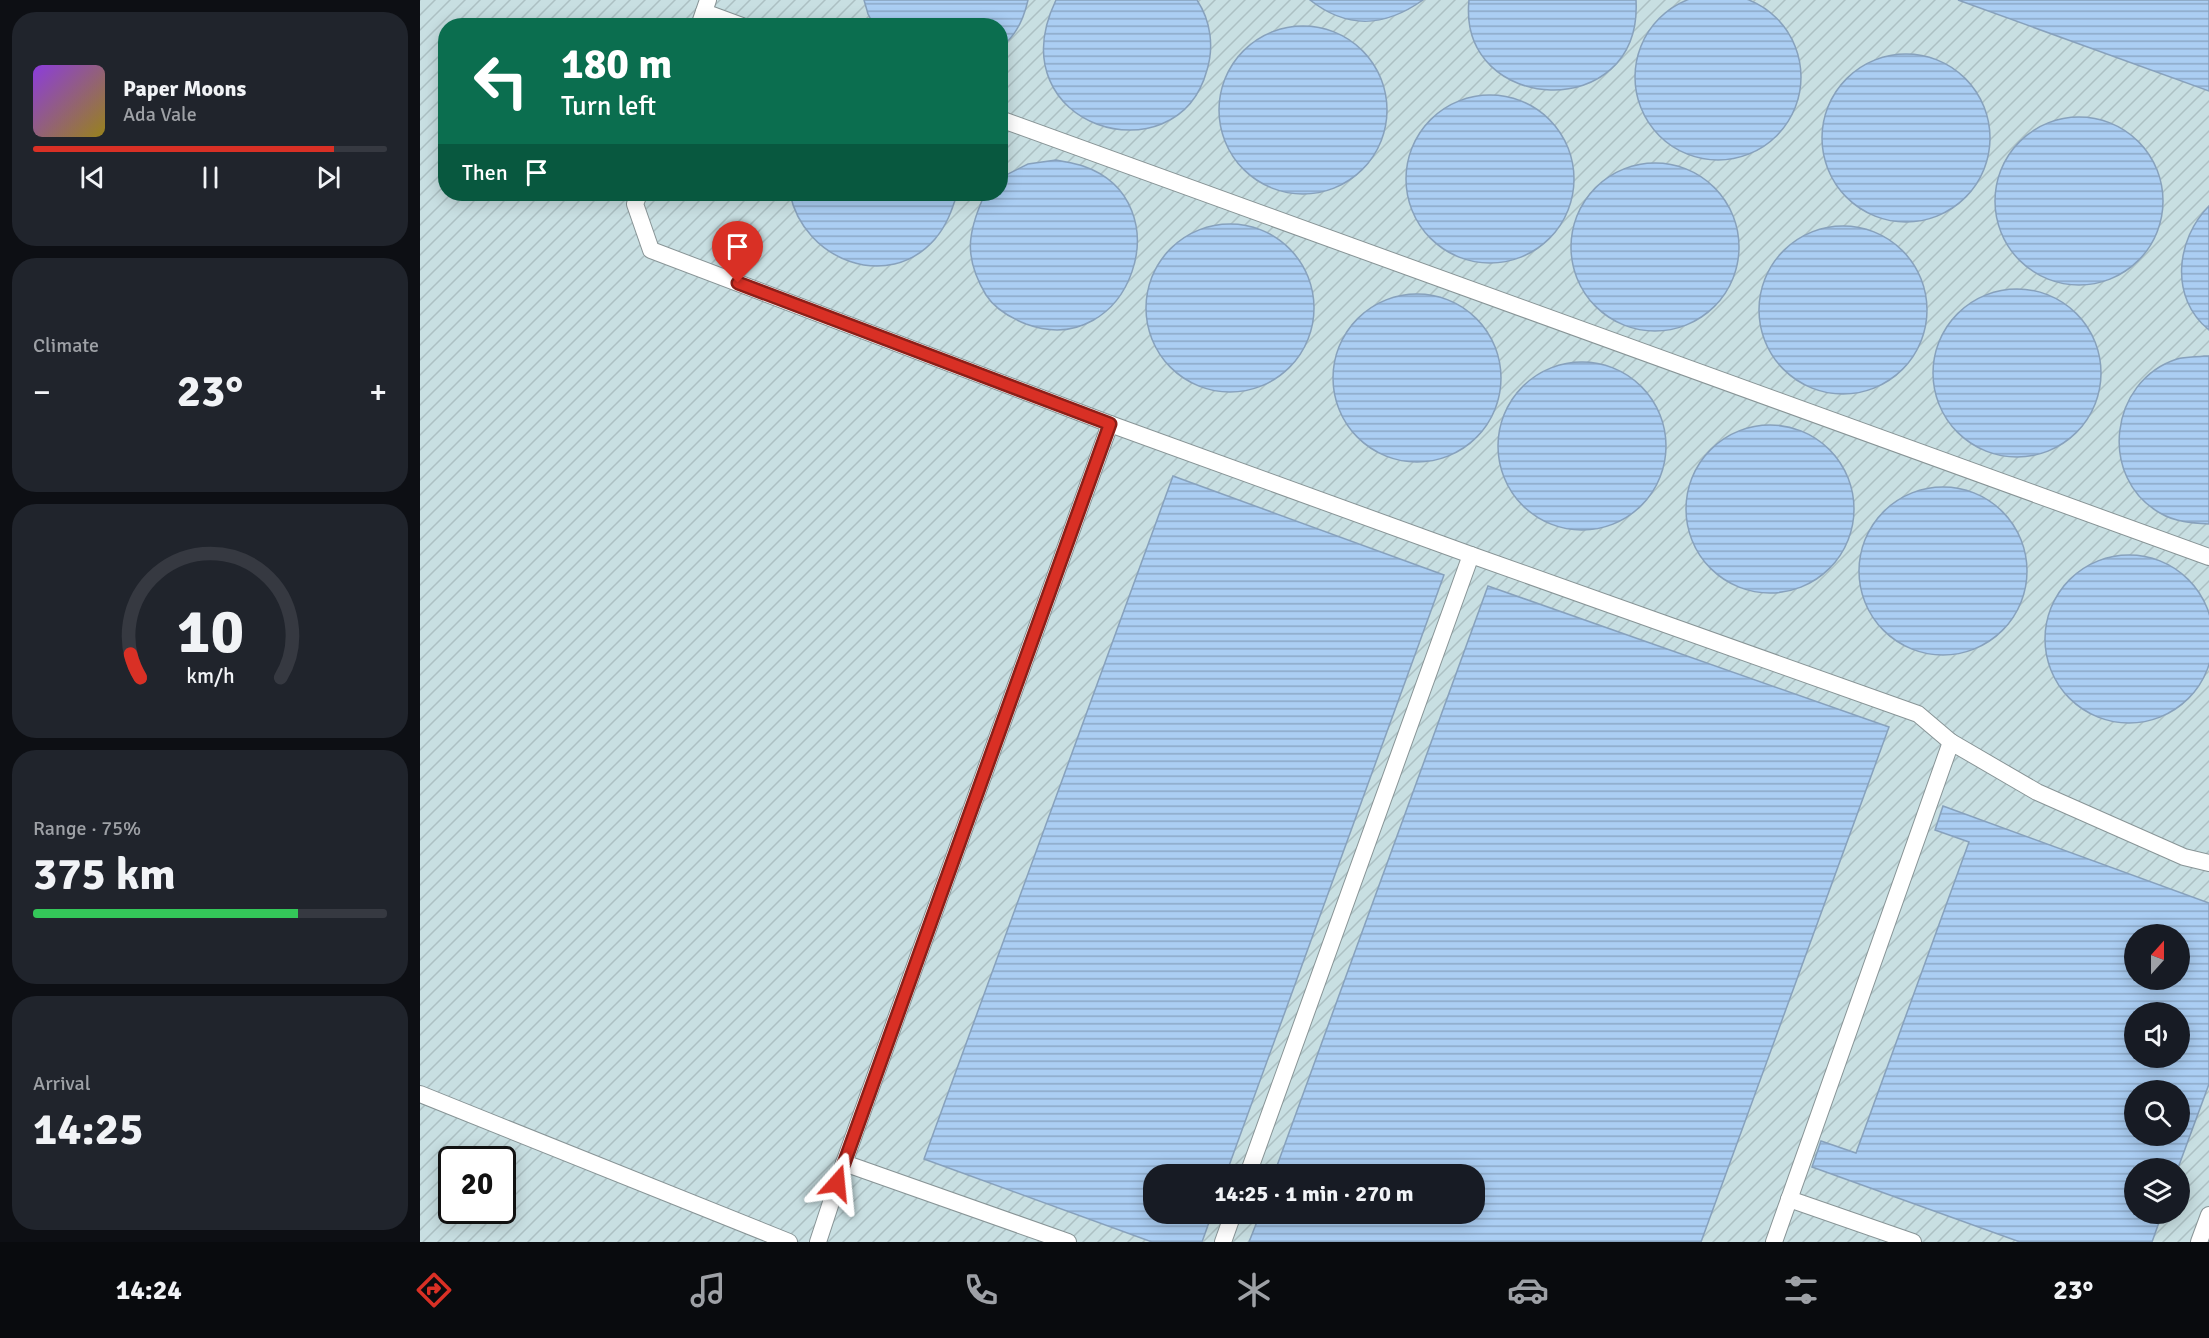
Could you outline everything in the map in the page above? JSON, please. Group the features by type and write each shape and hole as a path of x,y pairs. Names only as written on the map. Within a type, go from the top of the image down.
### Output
{"lane":[{"path":"704,12 720,18"},
{"path":"1008,122 2209,557"},
{"path":"636,201 635,204 651,250 1110,424 1918,714 1951,742 2037,792 2184,857 2209,863"},
{"path":"818,1242 843,1163 1110,424"},
{"path":"1252,1164 1471,555"},
{"path":"1774,1242 1951,742"},
{"path":"420,1094 789,1242"},
{"path":"843,1163 1068,1242"},
{"path":"1789,1199 1913,1242"},
{"path":"2199,1242 2209,1215"},
{"path":"1223,1242 1229,1224"}],"shaded area":[{"path":"420,0 2209,0 2209,1242 420,1242"}],"water":[{"path":"1689,-1 1750,0 1777,18 1795,45 1800,61 1800,93 1787,123 1777,136 1764,146 1734,159 1702,159 1672,146 1659,136 1649,123 1636,93 1636,61 1641,45 1659,18"},
{"path":"864,0 1028,0 1019,26 1008,41 1008,18 870,18"},
{"path":"1056,0 1197,0 1208,25 1211,43 1207,70 1189,104 1162,124 1130,130 1097,124 1069,107 1050,80 1044,44"},
{"path":"1310,0 1423,0 1395,16 1366,21 1338,16"},
{"path":"1469,0 1636,0 1630,41 1611,69 1583,85 1551,90 1518,83 1491,66 1473,38"},
{"path":"1958,0 2209,0 2209,91"},
{"path":"1303,26 1335,32 1350,40 1362,51 1373,63 1381,78 1387,110 1381,142 1373,157 1362,169 1350,180 1335,188 1303,194 1271,188 1256,180 1244,169 1233,157 1225,142 1219,110 1225,78 1233,63 1244,51 1256,40 1271,32"},
{"path":"1906,54 1938,60 1953,68 1965,79 1976,91 1984,106 1990,138 1984,170 1976,185 1965,197 1953,208 1938,216 1906,222 1874,216 1859,208 1847,197 1836,185 1828,170 1822,138 1828,106 1836,91 1847,79 1859,68 1874,60"},
{"path":"1490,95 1522,101 1537,109 1549,120 1560,132 1568,147 1574,179 1568,211 1560,226 1549,238 1537,249 1522,257 1490,263 1458,257 1443,249 1431,238 1420,226 1412,211 1406,179 1412,147 1420,132 1431,120 1443,109 1458,101"},
{"path":"2079,117 2111,123 2126,131 2138,142 2149,154 2157,169 2163,201 2157,233 2149,248 2138,260 2126,271 2111,279 2079,285 2047,279 2032,271 2020,260 2009,248 2001,233 1995,201 2001,169 2009,154 2020,142 2032,131 2047,123"},
{"path":"1056,160 1083,166 1114,184 1132,211 1137,241 1132,272 1117,300 1093,320 1062,330 1026,324 1009,316 994,305 979,282 971,257 971,234 982,201 1008,201 1008,174 1028,164"},
{"path":"1655,163 1687,169 1702,177 1714,188 1725,200 1733,215 1739,247 1733,279 1725,294 1714,306 1702,317 1687,325 1655,331 1623,325 1608,317 1596,306 1585,294 1577,279 1571,247 1577,215 1585,200 1596,188 1608,177 1623,169"},
{"path":"792,201 955,201 949,217 935,239 916,255 894,264 872,266 850,262 830,251 812,236 798,217"},
{"path":"2209,206 2209,330 2196,317 2187,302 2182,268 2189,235"},
{"path":"1230,224 1262,230 1277,238 1289,249 1300,261 1308,276 1314,308 1308,340 1300,355 1289,367 1277,378 1262,386 1230,392 1198,386 1183,378 1171,367 1160,355 1152,340 1146,308 1152,276 1160,261 1171,249 1183,238 1198,230"},
{"path":"1843,226 1875,232 1890,240 1902,251 1913,263 1921,278 1927,310 1921,342 1913,357 1902,369 1890,380 1875,388 1843,394 1811,388 1796,380 1784,369 1773,357 1765,342 1759,310 1765,278 1773,263 1784,251 1796,240 1811,232"},
{"path":"2017,289 2049,295 2064,303 2076,314 2087,326 2095,341 2101,373 2095,405 2087,420 2076,432 2064,443 2049,451 2017,457 1985,451 1970,443 1958,432 1947,420 1939,405 1933,373 1939,341 1947,326 1958,314 1970,303 1985,295"},
{"path":"1417,294 1449,300 1464,308 1476,319 1487,331 1495,346 1501,378 1495,410 1487,425 1476,437 1464,448 1449,456 1417,462 1385,456 1370,448 1358,437 1347,425 1339,410 1333,378 1339,346 1347,331 1358,319 1370,308 1385,300"},
{"path":"2209,356 2209,524 2166,516 2140,497 2127,477 2120,455 2120,431 2125,408 2137,387 2154,370 2177,359"},
{"path":"1582,362 1614,368 1629,376 1641,387 1652,399 1660,414 1666,446 1660,478 1652,493 1641,505 1629,516 1614,524 1582,530 1550,524 1535,516 1523,505 1512,493 1504,478 1498,446 1504,414 1512,399 1523,387 1535,376 1550,368"},
{"path":"1770,425 1802,431 1817,439 1829,450 1840,462 1848,477 1854,509 1848,541 1840,556 1829,568 1817,579 1802,587 1770,593 1738,587 1723,579 1711,568 1700,556 1692,541 1686,509 1692,477 1700,462 1711,450 1723,439 1738,431"},
{"path":"1173,476 1444,575 1230,1164 1143,1164 1143,1224 1208,1224 1202,1242 1152,1242 924,1159"},
{"path":"1943,487 1975,493 1990,501 2002,512 2013,524 2021,539 2027,571 2021,603 2013,618 2002,630 1990,641 1975,649 1943,655 1911,649 1896,641 1884,630 1873,618 1865,603 1859,571 1865,539 1873,524 1884,512 1896,501 1911,493"},
{"path":"2129,555 2145,557 2176,569 2199,592 2210,620 2210,658 2199,686 2176,709 2145,721 2129,723 2113,721 2082,709 2059,686 2047,655 2045,639 2047,623 2059,592 2082,569 2113,557"},
{"path":"1488,586 1889,727 1701,1242 1249,1242 1256,1224 1485,1224 1485,1164 1278,1164"},
{"path":"1943,806 2209,903 2209,1084 2190,1135 2190,1080 2124,1080 2124,1146 2186,1146 2182,1158 2124,1158 2124,1224 2158,1224 2152,1242 2020,1242 1812,1167 1821,1141 1856,1153 1969,842 1935,830"}],"route":[{"path":"738,283 1110,424 837,1183"}]}
